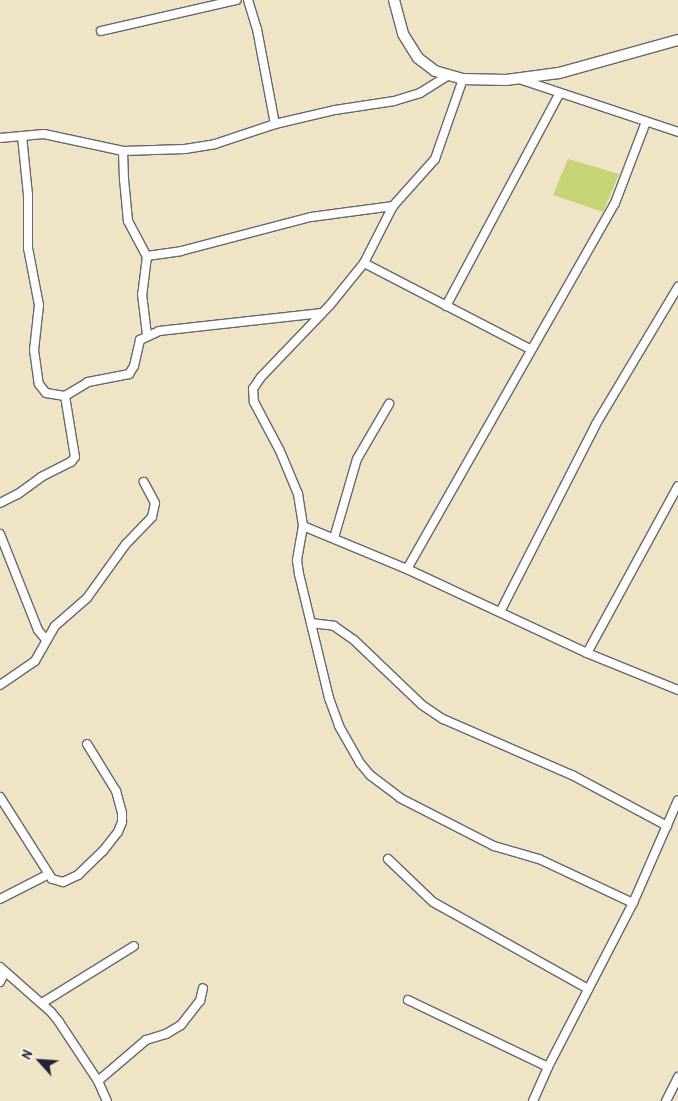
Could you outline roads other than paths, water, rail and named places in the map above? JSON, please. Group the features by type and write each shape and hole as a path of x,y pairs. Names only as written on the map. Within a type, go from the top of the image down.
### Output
{"street":[{"path":"101,30 236,0"},
{"path":"248,0 257,29 275,124"},
{"path":"394,0 403,34 410,48 424,65 447,76 463,79 518,79 559,73 678,40"},
{"path":"0,138 44,134 124,152 185,149 215,144 275,124 342,108 394,101 420,93 447,76"},
{"path":"463,79 435,159 393,206 364,263 322,313 261,377 252,394 257,410 290,472 298,494 303,526 298,560 310,623 334,714 360,763 376,779 400,798 494,846 539,859 633,903"},
{"path":"518,79 678,132"},
{"path":"446,306 559,94"},
{"path":"407,569 614,203 646,122"},
{"path":"22,136 28,195 28,248 39,304 34,350 36,372 39,384 46,393 65,396 88,382 129,374 134,366 140,340 147,335 168,329 322,313"},
{"path":"124,152 124,179 128,221 147,256 142,294 147,335"},
{"path":"147,256 181,250 310,217 393,206"},
{"path":"364,263 530,349"},
{"path":"500,612 596,424 678,287"},
{"path":"0,503 18,494 42,477 71,462 75,457 65,396"},
{"path":"334,538 357,459 389,404"},
{"path":"0,685 35,661 55,626 96,588 126,544 152,517 155,503 144,482"},
{"path":"587,653 678,486"},
{"path":"303,526 407,569 587,653 678,690"},
{"path":"0,534 38,630 46,640"},
{"path":"310,623 334,626 354,640 422,705 443,719 572,775 667,826"},
{"path":"0,797 47,875 57,882 63,882 78,875 103,851 118,832 122,822 122,812 116,791 87,744"},
{"path":"533,1101 548,1067 633,903 678,800"},
{"path":"388,859 433,902 588,989"},
{"path":"0,899 47,875"},
{"path":"42,1003 134,946"},
{"path":"2,970 42,1003 59,1022 98,1081 107,1101"},
{"path":"0,982 2,970"},
{"path":"98,1081 146,1040 166,1034 181,1025 200,1001 204,988"},
{"path":"408,1000 548,1067"},
{"path":"666,1101 677,1080"}]}
